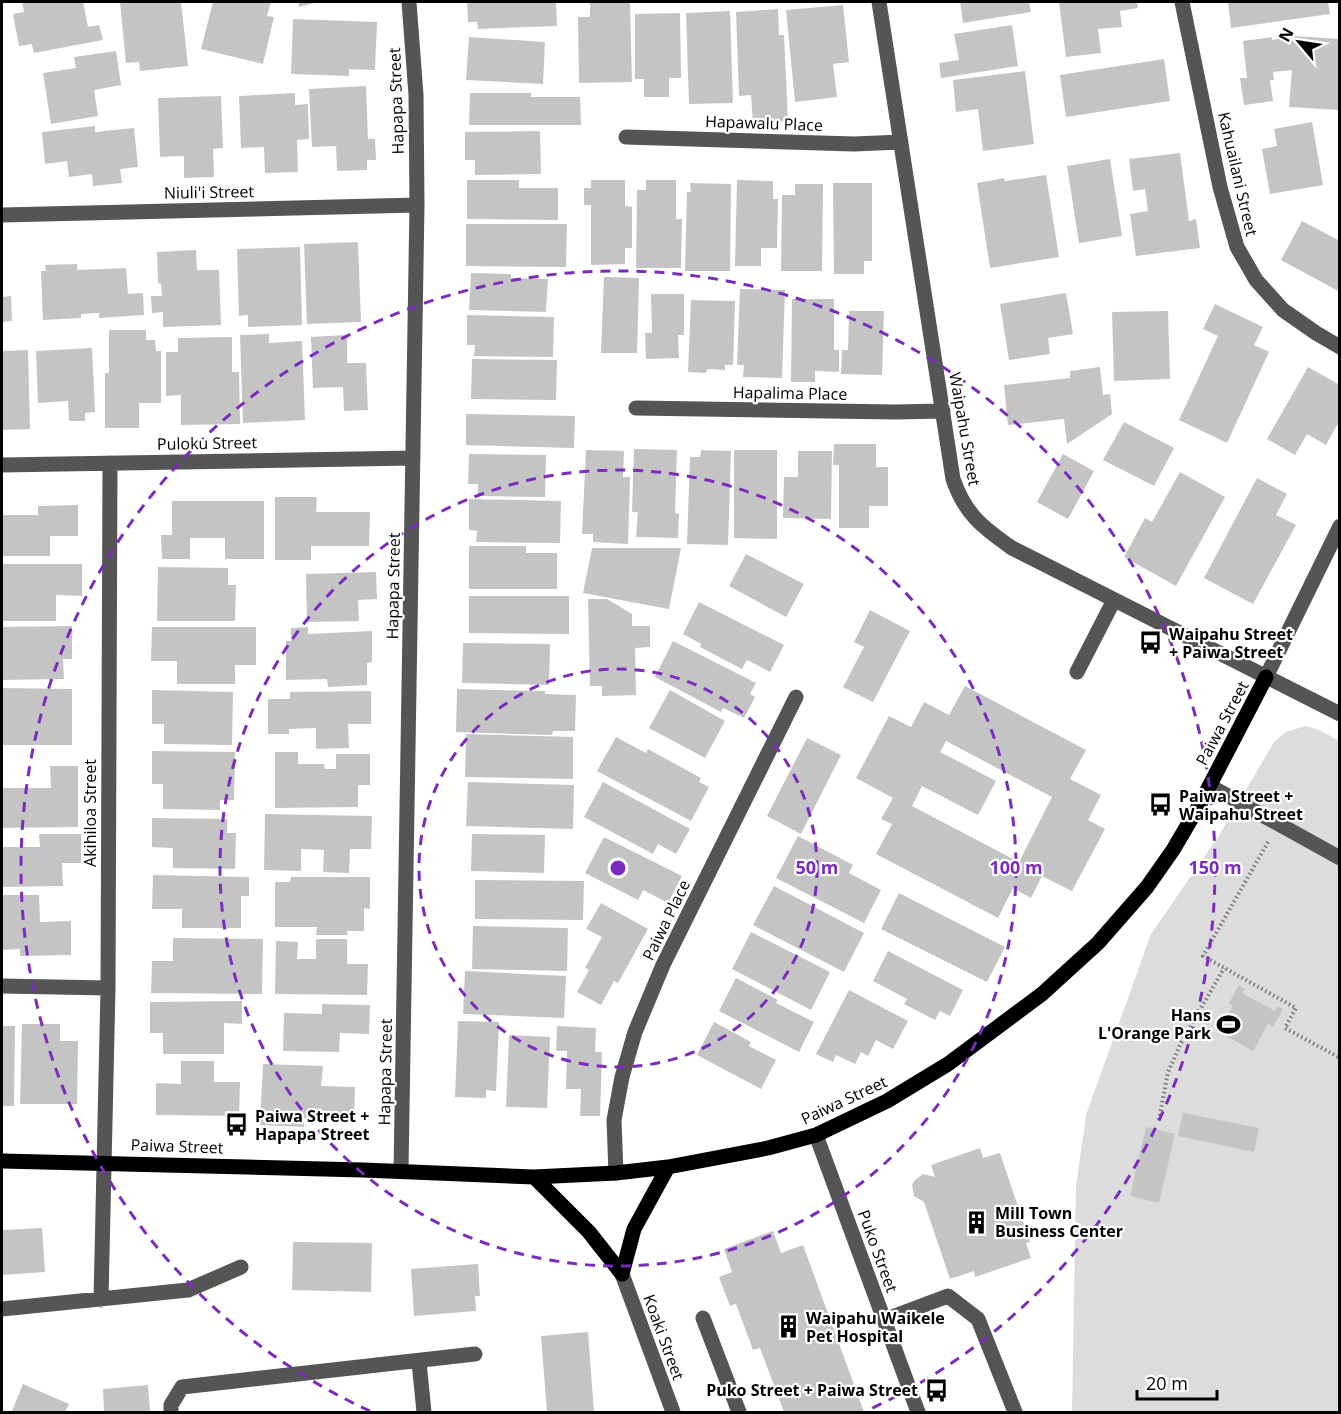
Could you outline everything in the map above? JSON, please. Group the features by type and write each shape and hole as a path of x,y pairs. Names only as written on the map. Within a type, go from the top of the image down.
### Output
{"main road":[{"name":"Paiwa Street","path":"2,1161 104,1162 534,1177 616,1173 668,1167 768,1148 816,1135 887,1101 948,1064 1042,994 1098,943 1147,886 1173,850 1210,786 1266,677"},
{"path":"622,1274 634,1229 668,1167"},
{"path":"534,1177 589,1232 622,1274"}],"street":[{"name":"Hapapa Street","path":"401,1171 417,205 416,95 409,2"},
{"name":"Waipahu Street","path":"879,2 953,478 966,510 980,525 1012,548 1340,714"},
{"name":"Kahuailani Street","path":"1182,2 1220,187 1237,247 1256,280 1283,310 1340,347"},
{"name":"Hapawalu Place","path":"626,137 854,144 901,142"},
{"name":"Niuli'i Street","path":"2,215 417,205"},
{"name":"Hapalima Place","path":"636,408 943,411"},
{"name":"Puloku Street","path":"2,465 413,458"},
{"name":"Akihiloa Street","path":"100,1300 108,988 110,464"},
{"name":"Paiwa Street","path":"1266,677 1340,526"},
{"path":"1077,672 1114,600"},
{"name":"Paiwa Place","path":"616,1173 614,1120 622,1077 635,1032 663,965 796,697"},
{"path":"1210,786 1340,858"},
{"path":"2,986 108,988"},
{"name":"Puko Street","path":"816,1135 918,1413"},
{"path":"2,1309 188,1290 240,1267"},
{"name":"Koaki Street","path":"622,1274 673,1413"},
{"path":"884,1320 948,1296 978,1319 1015,1413"},
{"path":"703,1318 739,1413"},
{"path":"171,1413 171,1405 182,1388 475,1354"},
{"path":"419,1362 424,1413"}],"path":[{"path":"1260,837 1268,842 1203,957 1296,1008 1285,1028 1340,1058"},
{"path":"1159,1120 1168,1072 1181,1043 1224,968"}],"shaded area":[{"name":"Hans L'Orange Park","path":"1305,726 1317,729 1340,741 1339,1412 1072,1412 1076,1187 1086,1115 1151,934 1220,834 1274,742 1286,732"}],"building":[{"path":"22,2 83,2 88,27 99,25 103,40 34,53 32,44 19,46 13,14 24,12"},
{"path":"120,2 181,2 188,66 140,71 139,62 126,63"},
{"path":"213,2 271,2 267,16 274,17 263,64 201,49"},
{"path":"298,2 318,2 299,7"},
{"path":"467,2 556,2 557,26 478,29 477,22 468,22"},
{"path":"590,2 630,2 632,82 579,83 578,17 590,17"},
{"path":"960,2 1029,2 1031,12 963,23"},
{"path":"1059,2 1137,2 1138,8 1120,11 1122,27 1098,29 1101,53 1066,57"},
{"path":"1228,2 1328,2 1330,14 1231,28"},
{"path":"843,5 849,62 833,64 837,97 795,102 786,10"},
{"path":"778,9 779,35 784,35 788,121 753,123 751,95 739,96 736,12"},
{"path":"730,11 733,103 689,104 686,13"},
{"path":"680,13 681,78 669,78 669,97 644,97 644,79 635,79 635,14"},
{"path":"293,19 377,22 375,70 349,69 349,76 291,74"},
{"path":"1012,25 1018,66 941,78 939,63 959,60 954,34"},
{"path":"1294,36 1340,39 1340,110 1289,107 1292,70 1273,72 1274,80 1270,80 1273,101 1244,105 1240,78 1247,78 1243,41 1272,37 1272,40"},
{"path":"469,37 545,42 543,84 466,80"},
{"path":"116,51 121,85 94,90 98,116 51,124 43,73 76,68 74,57"},
{"path":"1164,59 1170,101 1066,117 1060,75"},
{"path":"1025,71 1034,144 983,151 978,109 956,112 953,80"},
{"path":"366,86 368,139 375,139 376,160 367,160 367,170 337,171 336,146 312,147 309,89"},
{"path":"295,93 295,105 308,104 309,139 297,140 298,172 265,173 264,147 241,148 239,96"},
{"path":"470,93 531,93 531,97 580,97 581,125 469,125"},
{"path":"221,96 223,148 213,149 214,177 184,178 184,156 160,157 158,98"},
{"path":"1312,122 1323,185 1270,194 1262,149 1277,146 1274,129"},
{"path":"95,126 95,132 134,128 138,167 120,169 122,183 93,186 92,174 69,177 67,161 45,164 42,132"},
{"path":"540,131 541,174 475,175 475,160 465,160 465,132"},
{"path":"1180,153 1189,221 1196,219 1200,248 1136,256 1130,214 1148,211 1145,189 1133,191 1129,159"},
{"path":"1110,159 1122,236 1079,243 1067,166"},
{"path":"1046,175 1059,257 990,268 977,183 1004,178 1005,181"},
{"path":"467,180 519,180 519,188 558,188 558,220 467,219"},
{"path":"591,180 625,180 625,206 632,207 632,248 625,248 625,264 591,265 591,205 584,205 584,188 591,188"},
{"path":"646,180 676,180 676,219 682,219 681,268 636,268 637,190 646,190"},
{"path":"737,180 773,181 773,199 778,199 777,248 761,248 761,266 735,266"},
{"path":"690,183 731,184 730,271 685,271 687,192 691,192"},
{"path":"833,183 872,183 872,261 864,261 864,274 834,274"},
{"path":"795,184 823,184 822,271 781,271 782,195 795,195"},
{"path":"1302,221 1340,241 1340,292 1281,260"},
{"path":"466,224 567,224 566,267 466,266"},
{"path":"358,242 361,322 307,324 304,244"},
{"path":"300,247 302,325 248,327 248,315 239,316 237,249"},
{"path":"196,250 197,270 219,270 221,325 163,327 163,312 152,313 151,296 162,296 161,284 158,283 157,252"},
{"path":"77,264 77,270 126,268 128,294 143,293 144,315 99,318 99,313 81,314 81,318 43,320 41,271 46,271 45,265"},
{"path":"471,273 511,274 511,278 548,279 546,312 469,310"},
{"path":"604,277 639,278 637,353 601,353"},
{"path":"740,289 785,290 782,378 743,377 744,365 737,365"},
{"path":"1066,293 1073,334 1048,338 1050,354 1009,360 1000,304"},
{"path":"651,294 684,294 684,335 678,335 679,358 646,359 645,333 652,333"},
{"path":"11,296 12,321 2,322 2,297"},
{"path":"792,299 834,299 834,350 839,350 839,372 815,371 815,382 791,382"},
{"path":"691,300 735,301 733,365 725,365 725,370 707,369 706,373 688,372"},
{"path":"1215,304 1263,327 1254,345 1269,352 1227,443 1179,420 1218,336 1203,329"},
{"path":"849,311 884,311 882,375 841,374 842,350 848,350"},
{"path":"1168,311 1170,379 1114,381 1112,312"},
{"path":"467,315 554,317 553,357 474,356 475,345 467,345"},
{"path":"109,330 146,330 146,340 155,340 156,351 161,351 161,403 139,403 139,428 105,428 105,373 109,373"},
{"path":"269,334 269,343 302,341 305,420 243,423 240,335"},
{"path":"347,335 347,363 366,363 368,410 344,411 343,387 313,388 311,337"},
{"path":"232,337 232,372 239,372 240,424 181,425 181,395 166,396 166,352 178,352 178,338"},
{"path":"92,348 95,412 85,413 85,421 69,421 68,401 38,403 36,351"},
{"path":"28,350 30,429 2,430 2,351"},
{"path":"472,359 557,360 556,400 471,399"},
{"path":"1100,367 1103,395 1110,394 1112,414 1067,444 1064,419 1008,425 1004,385 1070,378 1070,371"},
{"path":"1308,367 1340,385 1340,426 1337,425 1326,445 1307,434 1295,455 1267,439"},
{"path":"466,414 575,416 574,448 466,445"},
{"path":"1124,422 1174,448 1154,486 1103,460"},
{"path":"834,444 876,444 876,467 888,467 888,506 869,506 869,528 839,528 839,465 833,465"},
{"path":"634,449 677,450 675,513 679,514 678,538 636,537 638,512 632,512"},
{"path":"586,450 624,451 623,477 630,477 628,544 593,542 593,534 582,534"},
{"path":"701,450 731,451 728,545 687,544 690,457 700,457"},
{"path":"734,450 777,450 777,539 734,538"},
{"path":"798,451 832,451 831,519 783,518 784,477 798,477"},
{"path":"469,454 546,455 545,497 478,496 478,484 468,484"},
{"path":"1063,454 1094,471 1068,519 1037,502"},
{"path":"1180,472 1225,497 1176,586 1124,557 1145,518 1152,522"},
{"path":"1257,478 1287,494 1276,515 1296,525 1253,604 1204,578"},
{"path":"275,497 317,497 316,512 370,512 369,546 311,546 311,560 275,560"},
{"path":"469,499 561,501 560,543 476,542 477,531 469,530"},
{"path":"172,501 264,501 264,559 225,559 225,538 190,538 190,559 162,559 161,535 172,535"},
{"path":"78,505 78,536 50,536 50,556 2,556 2,515 38,515 38,506"},
{"path":"469,546 526,546 526,553 557,553 557,589 469,589"},
{"path":"592,548 681,548 669,609 583,593"},
{"path":"746,554 804,584 786,617 729,586"},
{"path":"2,564 82,564 82,596 56,595 56,621 2,621"},
{"path":"158,567 228,568 228,585 236,585 235,621 157,621"},
{"path":"376,572 377,599 358,600 359,621 307,622 306,574"},
{"path":"469,596 569,596 569,634 469,633"},
{"path":"588,599 607,599 632,614 632,626 650,626 650,647 635,648 636,695 602,696 602,686 590,686"},
{"path":"699,602 784,645 770,672 747,660 742,669 700,647 701,644 683,634"},
{"path":"870,610 910,631 873,702 843,687 864,647 854,642"},
{"path":"72,626 72,659 63,659 64,679 2,680 2,627"},
{"path":"152,627 256,627 256,665 235,665 235,684 177,684 177,661 151,661"},
{"path":"308,627 308,634 372,631 372,662 367,663 367,685 328,687 327,679 286,680 286,641 291,641 291,628"},
{"path":"673,641 756,683 750,694 755,697 744,718 723,708 721,712 655,677"},
{"path":"463,643 550,644 549,685 462,683"},
{"path":"965,686 1086,750 1070,779 1101,795 1088,820 1105,829 1072,891 1042,876 1031,898 1013,888 998,918 876,854 892,824 881,819 893,798 856,778 889,716 911,727 924,702 949,715","holes":["946,741 1052,797 1019,862 912,806 922,786 978,815 996,781 940,752"]},
{"path":"2,688 72,689 72,745 2,745"},
{"path":"457,689 545,691 545,694 576,695 575,731 553,731 552,735 456,732"},
{"path":"152,690 233,692 232,745 164,744 164,724 152,724"},
{"path":"670,690 725,721 705,758 649,728"},
{"path":"371,691 371,724 348,724 349,748 316,749 316,728 289,729 289,734 268,734 268,699 290,699 290,692"},
{"path":"466,734 573,737 573,779 465,777"},
{"path":"616,737 646,753 648,749 701,778 699,782 709,787 691,821 597,771"},
{"path":"807,738 841,755 801,834 767,816"},
{"path":"152,751 235,752 234,800 220,800 220,810 163,809 163,784 152,784"},
{"path":"275,752 298,752 298,764 324,764 325,769 336,769 336,754 370,754 370,785 358,785 358,807 275,808"},
{"path":"50,766 78,766 78,827 2,828 2,788 51,788"},
{"path":"468,782 574,785 573,829 466,826"},
{"path":"603,782 690,829 676,854 658,844 653,854 584,817"},
{"path":"265,814 372,816 371,849 350,849 349,873 323,872 324,850 301,849 301,871 264,870"},
{"path":"152,818 227,819 227,833 236,833 235,869 173,868 173,848 152,847"},
{"path":"39,834 81,834 81,863 62,863 63,886 2,887 2,847 40,847"},
{"path":"472,834 545,835 544,873 471,871"},
{"path":"798,836 853,865 849,873 881,890 864,923 776,878"},
{"path":"604,837 682,876 668,903 643,890 638,900 585,873"},
{"path":"153,875 249,877 249,896 241,896 241,928 182,928 182,909 152,909"},
{"path":"291,877 370,877 370,909 364,908 364,931 347,931 348,935 316,935 317,927 275,927 275,882 290,882"},
{"path":"475,880 584,881 583,920 475,919"},
{"path":"774,886 864,933 844,972 753,925"},
{"path":"899,893 1005,947 987,982 881,929"},
{"path":"2,895 39,895 40,922 71,921 71,955 20,956 20,949 2,950"},
{"path":"601,903 648,929 618,983 614,981 601,1005 577,992 589,970 585,968 602,937 586,929"},
{"path":"473,926 568,928 567,971 472,969"},
{"path":"751,932 830,972 811,1010 732,969"},
{"path":"173,938 263,939 262,994 151,993 152,961 173,961"},
{"path":"316,939 347,939 347,964 368,964 367,995 275,994 276,941 298,942 297,959 316,959"},
{"path":"888,951 963,990 950,1016 940,1011 935,1020 904,1004 907,999 873,981"},
{"path":"465,971 566,976 564,1018 463,1014"},
{"path":"736,978 778,1000 776,1003 814,1022 799,1052 719,1011"},
{"path":"1239,985 1245,989 1242,993 1275,1011 1277,1006 1283,1009 1273,1027 1268,1024 1253,1051 1219,1032 1233,1006 1229,1003"},
{"path":"849,990 908,1021 893,1049 876,1040 868,1056 861,1052 855,1064 836,1055 833,1062 816,1054"},
{"path":"242,1001 242,1024 224,1023 224,1054 163,1054 163,1033 150,1033 150,1002"},
{"path":"322,1004 370,1005 369,1034 340,1033 339,1052 283,1051 284,1013 322,1014"},
{"path":"458,1021 499,1022 496,1091 486,1090 486,1098 455,1097"},
{"path":"714,1022 751,1042 749,1046 776,1060 761,1089 697,1055"},
{"path":"22,1024 60,1024 60,1041 78,1041 77,1104 20,1104"},
{"path":"2,1026 15,1026 14,1106 2,1106"},
{"path":"557,1026 596,1028 595,1052 602,1052 600,1116 580,1116 581,1089 566,1089 567,1051 556,1051"},
{"path":"509,1035 550,1037 547,1108 506,1107"},
{"path":"181,1061 214,1061 214,1082 240,1082 239,1116 156,1115 156,1083 181,1084"},
{"path":"263,1064 323,1066 321,1086 355,1087 354,1120 304,1118 304,1127 260,1125"},
{"path":"1183,1113 1259,1128 1254,1152 1178,1136"},
{"path":"1146,1127 1175,1134 1159,1203 1130,1196"},
{"name":"Mill Town Business Center","path":"980,1148 983,1158 1000,1153 1030,1242 1026,1243 1031,1258 975,1277 974,1271 950,1279 924,1202 914,1196 912,1185 923,1174 935,1177 931,1165"},
{"path":"42,1228 45,1272 2,1275 2,1230"},
{"name":"Waipahu Waikele Pet Hospital","path":"773,1231 781,1253 803,1245 864,1412 784,1412 760,1348 753,1350 736,1304 730,1306 719,1277 732,1272 724,1249"},
{"path":"293,1242 372,1243 371,1292 292,1290"},
{"path":"478,1264 480,1296 475,1296 476,1311 414,1316 411,1269"},
{"path":"588,1332 594,1412 547,1412 541,1336"},
{"path":"23,1384 69,1404 65,1412 12,1411"},
{"path":"148,1385 150,1412 104,1412 103,1389"}],"place":[{"name":"Waipahu Street + Paiwa Street","path":"1151,643"},
{"name":"Paiwa Street + Waipahu Street","path":"1161,805"},
{"name":"Hans L'Orange Park","path":"1229,1024"},
{"name":"Paiwa Street + Hapapa Street","path":"237,1125"},
{"name":"Mill Town Business Center","path":"977,1222"},
{"name":"Waipahu Waikele Pet Hospital","path":"788,1327"},
{"name":"Puko Street + Paiwa Street","path":"936,1390"}]}
